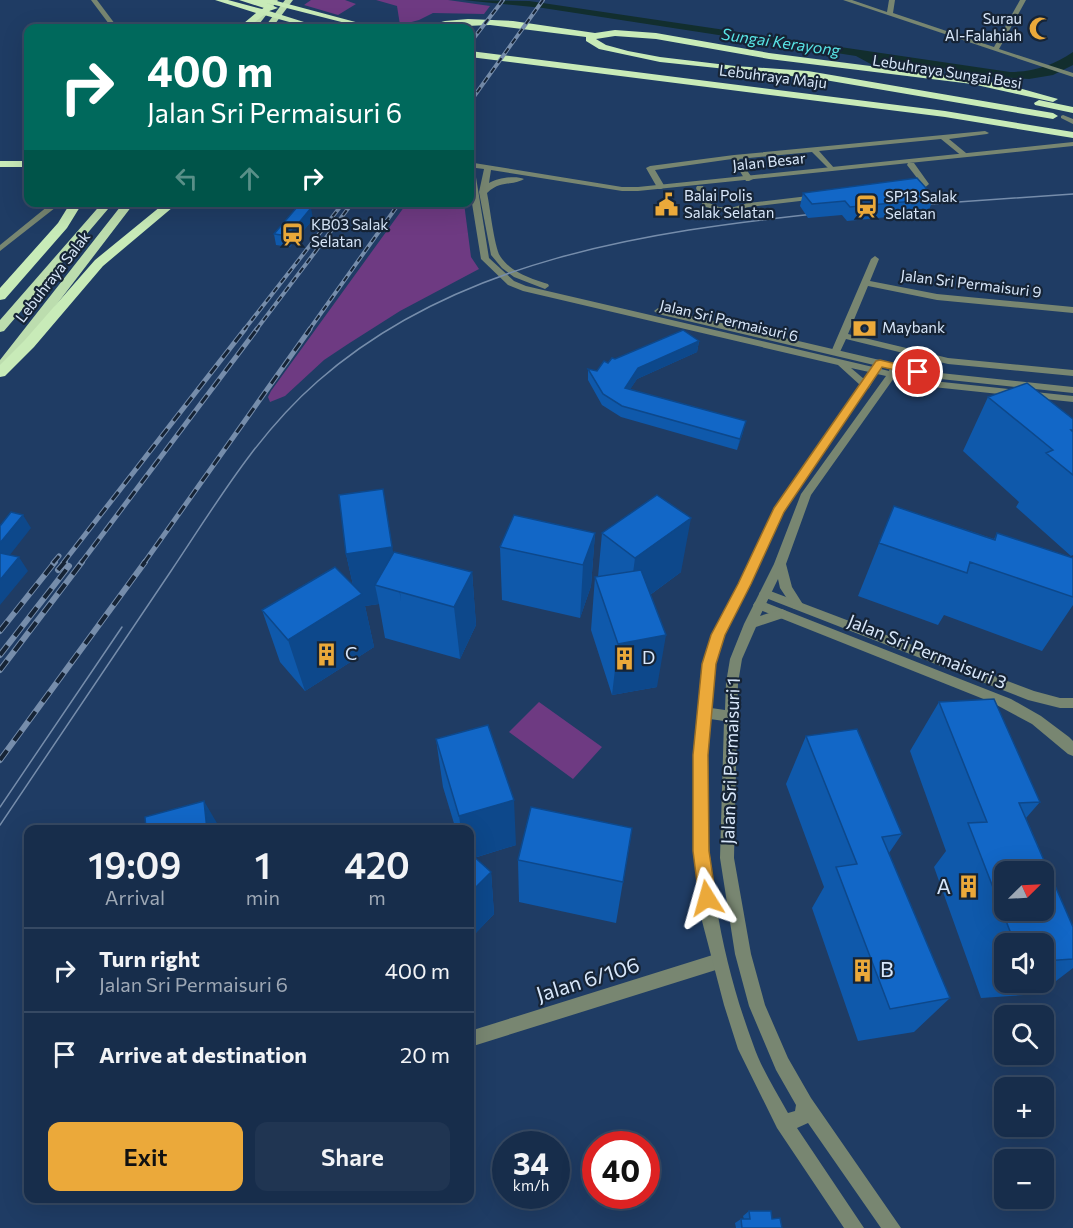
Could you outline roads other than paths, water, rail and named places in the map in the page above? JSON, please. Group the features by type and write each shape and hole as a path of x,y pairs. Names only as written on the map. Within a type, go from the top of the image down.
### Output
{"highway":[{"path":"219,0 305,24"},
{"path":"243,0 333,24"},
{"path":"246,24 265,5 274,0"},
{"path":"271,24 294,2"},
{"path":"281,24 294,2"},
{"path":"254,24 265,5"},
{"path":"265,5 355,24"},
{"name":"Lebuhraya Sungai Besi","path":"452,24 508,23 688,52 1070,120"},
{"name":"Lebuhraya Sungai Besi","path":"474,28 502,27 936,82 1073,110"},
{"path":"819,76 651,57 609,49 589,39 595,35 609,33 660,37 781,59 978,81 1053,99"},
{"name":"Lebuhraya Maju","path":"474,48 939,107 1073,128"},
{"name":"Lebuhraya Maju","path":"474,55 945,114 1073,135"},
{"path":"917,92 932,87 920,80"},
{"path":"936,82 994,87 1073,103"},
{"path":"0,155 24,159"},
{"path":"5,164 24,160"},
{"path":"0,296 63,225 73,207"},
{"name":"Lebuhraya Salak","path":"0,328 39,279 104,207"},
{"name":"Lebuhraya Salak","path":"0,371 126,207"},
{"path":"0,371 29,344 99,263 168,207"}],"street":[{"path":"94,0 112,24"},
{"path":"846,0 1071,74"},
{"path":"888,14 891,12 892,0"},
{"path":"996,50 1023,0"},
{"path":"661,187 650,168 734,157 985,133"},
{"path":"943,137 963,155"},
{"name":"Jalan Besar","path":"474,169 620,195 911,165 1073,144"},
{"path":"813,149 831,169"},
{"name":"Jalan Besar","path":"486,171 622,189 661,187 963,155 1073,150"},
{"path":"734,157 749,178"},
{"path":"896,188 919,188 925,184 911,165"},
{"name":"Jalan Sri Permaisuri 6","path":"486,171 475,191 483,253 488,265 512,283 534,292 835,356"},
{"path":"475,191 494,182 522,179"},
{"path":"700,188 706,204 718,209 782,205 803,198 824,196"},
{"name":"Jalan Sri Permaisuri 6","path":"475,191 499,261 521,278 543,286 893,370 1073,390"},
{"path":"0,249 52,207"},
{"path":"866,386 835,356 875,259"},
{"name":"Jalan Sri Permaisuri 9","path":"865,283 937,297 1073,310"},
{"path":"843,336 948,361 1073,373"},
{"name":"Jalan Sri Permaisuri 1","path":"855,1228 783,1122 746,1049 719,961 710,921 701,851 700,755 709,664 718,635 750,574 778,511 802,473 878,367"},
{"name":"Jalan Sri Permaisuri 6","path":"893,370 933,384 1073,399"},
{"name":"Jalan Sri Permaisuri 1","path":"892,1228 806,1104 782,1064 757,1006 735,916 727,858 730,716 736,659 750,624 780,564 806,494 878,396 893,370"},
{"path":"878,396 900,385 933,384"},
{"path":"780,564 786,588 798,606"},
{"path":"750,574 750,595 759,605"},
{"path":"733,607 742,598 765,593"},
{"name":"Jalan Sri Permaisuri 3","path":"765,593 1033,696 1073,703"},
{"name":"Jalan Sri Permaisuri 3","path":"759,605 996,698 1032,716 1061,737 1073,750"},
{"path":"750,624 782,614"},
{"path":"703,712 730,716"},
{"name":"Jalan 6/106","path":"474,1038 719,961"},
{"path":"783,1122 802,1117 806,1104"}],"water":[{"name":"Sungai Kerayong","path":"463,0 529,1 1010,72 1043,67 1073,52 1073,65 1053,75 1029,79 983,76 884,60 900,70 878,68 856,56 543,8"}],"tram line":[{"path":"915,205 1073,194"},
{"path":"0,825 256,447 275,424 318,381 372,340 431,306 492,279 556,258 622,242 689,230 823,213"},
{"path":"0,807 122,627"}],"railway":[{"path":"474,38 503,0"},
{"path":"474,96 543,0"},
{"path":"244,330 340,207"},
{"path":"256,330 349,207"},
{"path":"309,330 396,207"},
{"path":"63,563 245,329"},
{"path":"81,563 257,329"},
{"path":"144,563 310,329"},
{"path":"53,563 59,556"},
{"path":"0,631 55,562"},
{"path":"58,570 65,562"},
{"path":"0,670 82,562"},
{"path":"0,760 145,562"},
{"path":"0,655 69,566"}],"place":[{"name":"Surau Al-Falahiah","path":"1040,28"},
{"name":"Balai Polis Salak Selatan","path":"666,205"},
{"name":"SP13 Salak Selatan","path":"867,206"},
{"name":"KB03 Salak Selatan","path":"293,234"},
{"name":"Maybank","path":"864,328"},
{"name":"C","path":"327,654"},
{"name":"D","path":"624,658"},
{"name":"A","path":"969,887"},
{"name":"B","path":"862,970"}]}
